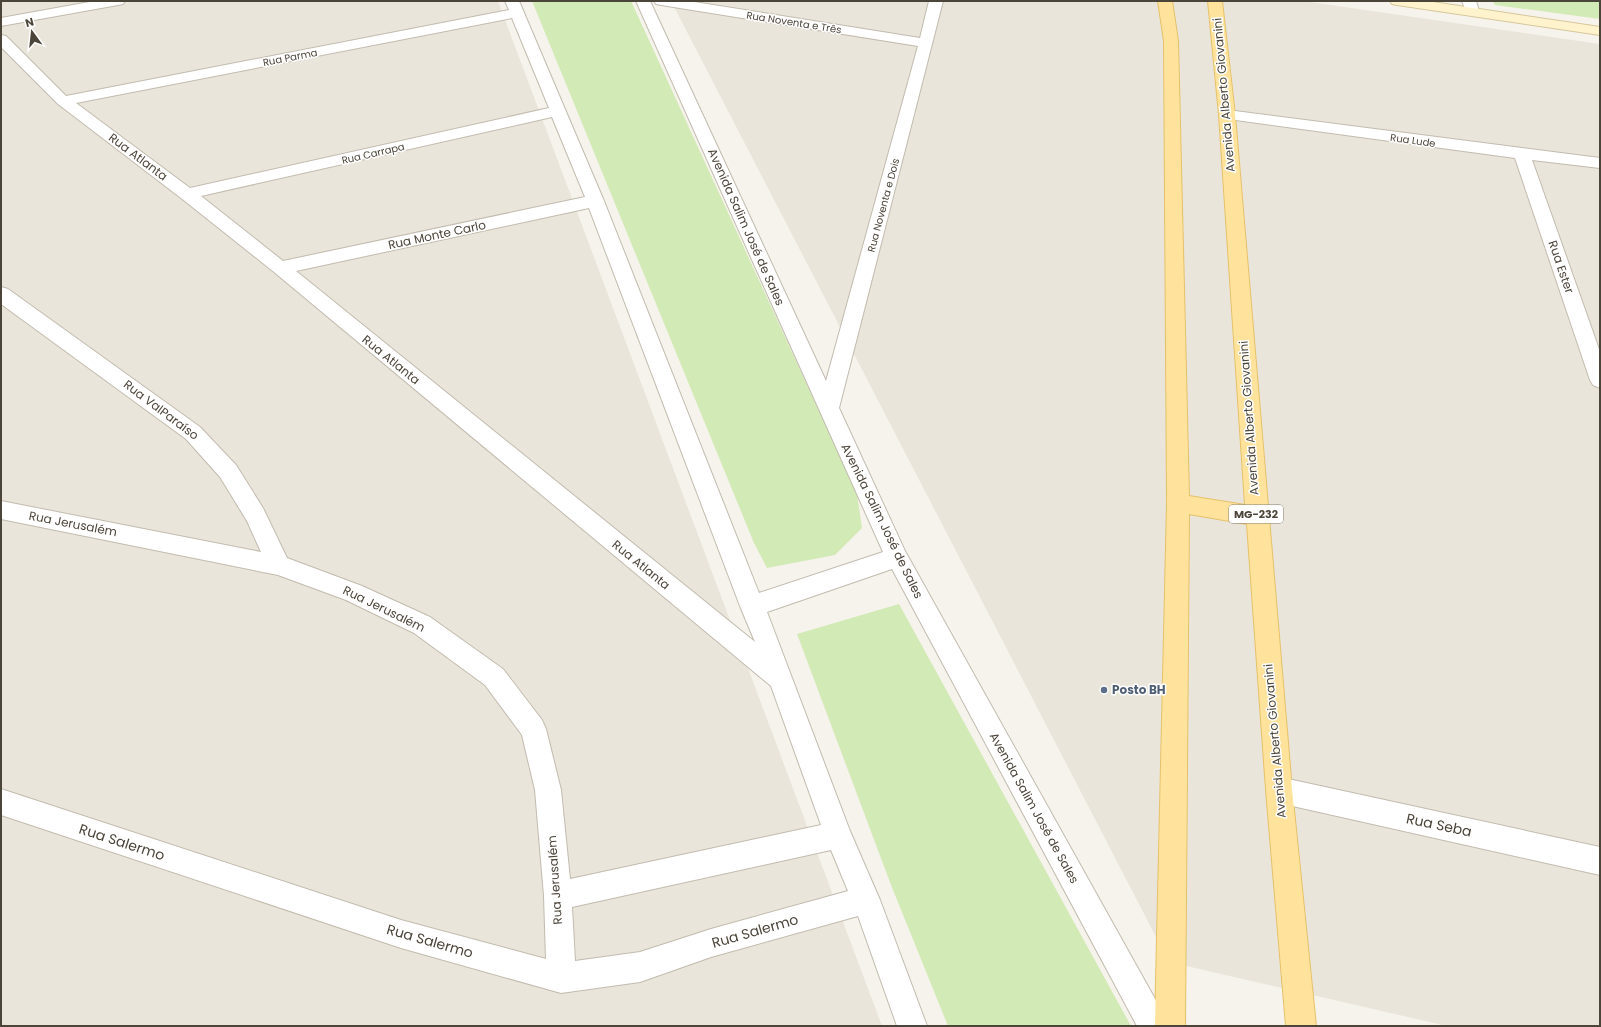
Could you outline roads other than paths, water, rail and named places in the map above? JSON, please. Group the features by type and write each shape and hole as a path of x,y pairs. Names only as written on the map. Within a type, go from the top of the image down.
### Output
{"main road":[{"path":"1165,1 1171,41 1178,503 1170,1026"},
{"name":"Avenida Alberto Giovanini","path":"1215,1 1227,115 1256,516 1301,1026"},
{"path":"1178,503 1256,516"}],"street":[{"path":"1,22 118,1"},
{"name":"Avenida Salim José de Sales","path":"643,1 897,557 1153,1026"},
{"name":"Rua Noventa e Três","path":"661,1 926,43"},
{"name":"Rua Noventa e Dois","path":"829,409 936,1"},
{"path":"1397,1 1470,6 1600,31"},
{"path":"515,7 595,201 781,679 838,834 866,900 912,1026"},
{"name":"Rua Parma","path":"63,101 515,7"},
{"name":"Rua Atlanta","path":"1,40 63,101 187,194 280,268 781,679"},
{"name":"Rua Carrapa","path":"187,194 558,111"},
{"name":"Rua Lude","path":"1227,115 1600,163"},
{"name":"Rua Ester","path":"1522,154 1600,380"},
{"name":"Rua Monte Carlo","path":"280,268 595,201"},
{"name":"Rua ValParaíso","path":"1,294 193,433 228,471 255,515 279,565"},
{"name":"Rua Jerusalém","path":"1,510 279,565 354,593 422,625 494,677 533,729 548,790 558,896 561,978"},
{"path":"752,606 897,557"},
{"name":"Rua Seba","path":"1279,790 1600,861"},
{"name":"Rua Salermo","path":"1,802 401,934 561,978 640,967 711,944 866,900"},
{"path":"558,896 838,834"}],"place":[{"name":"Posto BH","path":"1104,690"}]}
